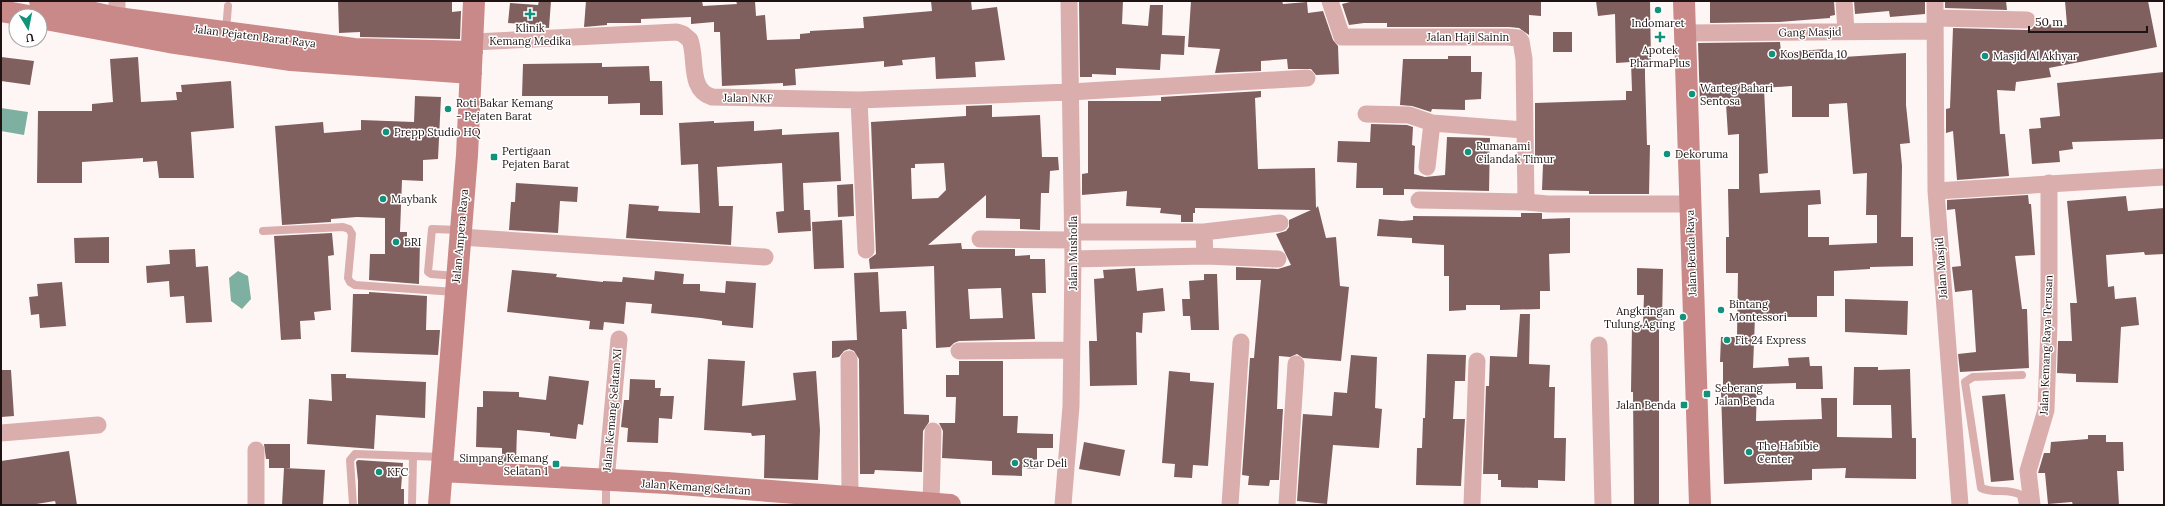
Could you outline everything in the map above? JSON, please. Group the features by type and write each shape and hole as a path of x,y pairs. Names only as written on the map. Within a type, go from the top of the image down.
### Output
{"street":[{"name":"Jalan Pejaten Barat Raya","path":"40,1 117,9 226,32 354,49 472,55"},
{"name":"Jalan Ampera Raya","path":"439,505 467,155 474,1"},
{"name":"Jalan Musholla","path":"1063,505 1071,406 1073,259 1069,1"},
{"name":"Jalan Haji Sainin","path":"1330,1 1341,36 1518,38 1521,41 1524,50 1526,202"},
{"name":"Jalan Benda Raya","path":"1684,1 1700,505"},
{"path":"1844,1 1846,31"},
{"name":"Gang Masjid","path":"1686,33 1846,31 1935,16 2027,20"},
{"name":"Jalan Masjid","path":"1935,16 1936,190 1960,505"},
{"name":"Jalan Pejaten Barat Raya","path":"48,19 169,42 291,60 472,55"},
{"name":"Jalan NKF","path":"472,55 678,32 687,36 690,40 696,81 700,89 707,96 859,100 1070,92 1307,78"},
{"path":"859,100 866,250"},
{"path":"1366,114 1416,116 1432,123 1524,130"},
{"path":"1427,167 1432,123"},
{"path":"1936,190 2164,177"},
{"name":"Jalan Kemang Raya Terusan","path":"2032,505 2028,471 2046,410 2049,324 2049,183"},
{"path":"1419,200 1526,202 1548,204 1690,204"},
{"path":"980,239 1204,232 1280,224"},
{"path":"1204,232 1205,256"},
{"path":"460,234 765,257"},
{"path":"1073,259 1205,256 1278,259"},
{"name":"Jalan Kemang Selatan XI","path":"606,481 619,339"},
{"path":"1230,505 1241,342"},
{"path":"1599,345 1603,505"},
{"path":"959,350 1071,350"},
{"path":"849,359 850,499"},
{"path":"1472,505 1477,361"},
{"path":"1287,505 1296,364"},
{"path":"1,433 98,425"},
{"path":"931,504 933,431"},
{"path":"256,450 256,505"},
{"name":"Jalan Kemang Selatan","path":"442,464 606,481 667,483 850,499 931,504"}],"lane":[{"path":"226,32 228,6"},
{"path":"263,231 343,227 349,229 352,234 348,278 350,282 355,285 456,284"},
{"path":"2022,376 1973,377 1965,382 1981,488 1989,492 2013,491 2021,495 2023,505"},
{"path":"353,505 350,460 352,456 358,453 413,457 442,464"},
{"path":"412,505 413,457"},
{"path":"606,481 606,505"}],"shaded area":[{"path":"1,108 28,112 24,135 1,131"},
{"path":"238,271 248,276 251,299 242,309 231,301 229,278"}],"building":[{"path":"338,1 452,1 452,12 461,11 460,39 360,37 360,32 339,33"},
{"name":"Klinik Kemang Medika","path":"539,1 551,1 549,28 537,27 537,25 508,23 510,3 538,5"},
{"path":"586,1 702,1 703,6 737,4 736,1 755,1 756,16 765,15 767,40 800,39 800,34 810,33 810,31 864,28 863,17 932,11 931,1 971,1 972,10 997,7 1005,60 975,62 976,77 936,79 935,57 902,60 903,65 884,67 884,61 795,69 796,85 783,86 783,83 722,86 720,32 714,32 714,22 691,24 691,17 641,19 641,23 607,23 607,25 584,27"},
{"path":"1079,1 1123,1 1122,24 1148,26 1150,5 1163,5 1162,35 1185,36 1184,55 1161,54 1160,70 1116,68 1116,75 1092,74 1092,77 1080,77"},
{"path":"1191,1 1282,1 1283,4 1307,2 1308,13 1323,11 1333,40 1338,46 1339,74 1316,75 1311,69 1288,69 1287,59 1261,61 1261,71 1215,73 1220,49 1188,47"},
{"path":"1354,1 1541,1 1541,16 1529,15 1529,35 1519,28 1509,27 1387,27 1387,23 1364,23 1349,25 1342,4"},
{"path":"1596,1 1650,1 1651,62 1645,62 1647,145 1650,145 1649,194 1589,194 1589,191 1542,190 1543,164 1535,164 1535,103 1626,100 1626,91 1632,91 1631,62 1616,63 1615,14 1598,16"},
{"path":"1710,1 1834,1 1835,15 1830,16 1830,18 1779,22 1710,23"},
{"path":"1854,1 1925,1 1925,14 1890,17 1889,11 1855,14"},
{"path":"1945,1 2006,1 2007,10 1945,8"},
{"path":"2065,1 2148,1 2157,47 2049,68 2051,77 2016,82 2015,91 1997,90 2000,134 2005,134 2009,176 1957,180 1953,131 1946,133 1946,109 1950,108 1953,28 2027,30 2032,29 2036,24 2067,25"},
{"path":"1553,32 1572,32 1572,52 1553,52"},
{"path":"1780,42 1781,52 1827,49 1828,58 1906,53 1906,105 1910,143 1900,144 1902,166 1901,237 1913,237 1913,266 1870,267 1870,269 1834,271 1834,296 1817,296 1817,317 1755,317 1753,368 1789,366 1788,358 1809,357 1810,366 1822,366 1823,389 1796,389 1796,383 1757,384 1756,421 1822,419 1821,398 1837,398 1837,437 1892,438 1891,405 1853,405 1854,367 1878,367 1878,370 1910,369 1912,438 1916,438 1916,479 1845,478 1846,468 1812,469 1812,480 1724,484 1721,391 1723,391 1723,362 1720,362 1721,337 1737,337 1738,273 1726,273 1726,237 1729,237 1728,189 1739,189 1739,134 1728,135 1726,104 1700,105 1698,43","holes":["1792,86 1792,117 1829,117 1829,104 1847,103 1853,174 1867,173 1866,215 1877,215 1877,243 1829,245 1829,237 1808,237 1808,205 1821,204 1820,190 1760,193 1759,174 1768,173 1764,88"]},
{"path":"1448,56 1471,56 1471,72 1482,72 1481,99 1465,100 1465,110 1432,109 1431,112 1412,106 1400,105 1403,59 1448,59"},
{"path":"1,57 34,61 30,85 1,81"},
{"path":"138,57 141,102 177,100 176,92 182,92 181,85 231,81 234,128 191,132 194,178 159,178 157,161 143,162 143,158 82,162 82,183 37,183 38,111 92,111 92,104 113,102 110,59"},
{"path":"602,63 602,67 649,66 650,81 662,81 663,115 640,115 640,103 608,104 608,96 522,96 523,64"},
{"path":"2164,72 2164,139 2072,142 2073,149 2059,151 2060,162 2032,164 2029,129 2041,128 2040,118 2060,116 2057,83"},
{"path":"1261,91 1261,97 1255,98 1258,169 1315,168 1316,208 1318,206 1326,238 1336,237 1340,286 1349,287 1341,361 1303,358 1297,354 1290,357 1279,356 1277,409 1283,409 1279,480 1270,480 1269,486 1248,485 1249,476 1242,475 1250,358 1254,358 1261,280 1236,280 1236,267 1278,269 1291,265 1276,234 1286,231 1289,227 1289,220 1311,210 1195,208 1195,213 1193,213 1193,222 1181,222 1181,215 1160,213 1161,208 1126,206 1127,191 1082,195 1082,174 1088,173 1088,101 1161,101 1161,97"},
{"path":"415,96 441,97 438,159 423,160 423,181 402,180 400,232 407,232 407,242 420,242 419,284 369,280 370,254 385,254 385,218 357,217 331,219 331,222 282,225 275,126 323,122 324,133 361,130 361,120 414,122"},
{"path":"992,105 992,117 1040,115 1042,157 1058,157 1059,170 1050,171 1049,193 1041,193 1040,230 1020,229 1020,219 986,218 986,195 928,245 961,243 962,249 1015,249 1015,256 1030,255 1030,259 1045,259 1046,293 1032,293 1035,339 959,341 950,347 936,348 934,266 870,269 869,259 876,254 871,122 966,116 966,106","holes":["944,163 946,190 938,198 912,199 911,168 915,168 915,164","1001,288 1003,318 970,319 968,289"]},
{"path":"714,121 714,123 754,121 754,131 782,129 782,135 839,132 841,181 803,183 804,210 810,210 811,231 778,233 776,212 784,211 782,163 717,167 719,206 733,206 731,245 626,238 629,204 659,206 658,211 700,213 698,164 681,165 679,123"},
{"path":"1371,124 1407,125 1413,127 1412,145 1415,146 1414,174 1425,177 1445,175 1447,137 1490,138 1489,191 1404,189 1404,195 1383,195 1383,188 1356,188 1357,163 1337,162 1338,141 1370,142"},
{"path":"516,183 578,187 577,202 560,201 558,233 509,230 511,202 515,202"},
{"path":"853,184 854,216 838,217 837,185"},
{"path":"2028,195 2029,204 2031,204 2035,255 2015,256 2022,309 2027,309 2029,368 1960,372 1958,354 1976,352 1972,290 1955,292 1952,267 1961,266 1955,209 1947,210 1947,200"},
{"path":"2126,196 2128,211 2164,208 2164,254 2145,255 2144,252 2106,255 2108,287 2114,286 2115,299 2136,297 2139,325 2121,327 2118,383 2076,382 2076,374 2057,373 2058,341 2072,341 2070,303 2077,303 2067,201"},
{"path":"1521,213 1542,213 1542,219 1570,218 1570,253 1549,254 1550,291 1540,291 1540,309 1500,310 1500,305 1466,305 1466,310 1449,311 1449,276 1444,276 1444,245 1412,243 1412,238 1377,236 1379,219 1402,221 1413,220 1413,216 1521,217"},
{"path":"842,220 844,268 814,269 812,222"},
{"path":"332,233 334,255 328,256 331,310 314,312 315,320 300,321 301,339 281,340 274,236"},
{"path":"109,237 109,263 75,263 74,238"},
{"path":"195,249 196,267 208,266 212,322 186,323 184,296 170,297 169,281 147,283 146,266 170,264 169,250"},
{"path":"1135,268 1137,291 1163,288 1165,311 1143,313 1142,333 1136,332 1137,385 1090,386 1089,341 1097,341 1094,279 1104,278 1103,270"},
{"path":"1637,268 1663,269 1662,323 1659,323 1659,505 1634,505 1633,392 1631,392 1632,324 1643,325 1644,295 1637,295"},
{"path":"512,270 557,274 556,277 603,282 622,282 623,277 654,280 655,271 684,274 683,284 700,284 700,291 725,293 726,281 756,283 753,328 722,325 722,321 651,313 652,304 626,302 624,324 604,322 603,330 589,329 590,321 507,312"},
{"path":"878,272 880,312 906,311 907,329 902,329 904,414 929,415 929,422 923,431 922,472 875,470 874,474 860,474 859,359 854,351 849,349 844,351 839,357 832,358 832,341 857,340 854,273"},
{"path":"1204,274 1217,274 1219,330 1191,330 1190,316 1183,316 1182,299 1190,299 1189,281 1204,280"},
{"path":"62,282 66,326 40,328 39,314 31,315 29,297 38,296 37,284"},
{"path":"369,292 427,296 426,330 440,330 438,355 351,352 353,294 369,294"},
{"path":"1845,299 1908,301 1907,335 1845,332"},
{"path":"1520,314 1530,314 1529,364 1550,365 1549,387 1555,387 1554,438 1566,438 1565,481 1538,480 1538,488 1501,487 1501,480 1498,480 1498,474 1483,474 1486,386 1489,386 1490,356 1517,357"},
{"path":"1427,354 1466,355 1465,381 1455,381 1453,419 1465,419 1461,486 1416,485 1417,448 1422,448 1423,418 1425,418"},
{"path":"1351,355 1377,357 1375,408 1382,409 1379,448 1333,445 1327,504 1297,501 1303,414 1332,416 1334,392 1347,393"},
{"path":"708,359 745,361 742,406 796,400 793,373 816,371 820,430 818,480 764,478 765,435 752,436 751,433 704,430"},
{"path":"959,361 1003,361 1003,416 1018,416 1017,433 1053,434 1053,448 1037,448 1037,469 1022,468 1022,476 992,475 992,461 942,458 943,431 939,423 955,423 956,397 946,397 946,375 959,375"},
{"path":"1,370 11,370 14,416 1,417"},
{"path":"1169,371 1190,373 1190,381 1214,383 1208,466 1193,465 1192,478 1174,477 1175,464 1162,463"},
{"path":"331,374 346,374 346,378 426,382 425,418 376,415 374,449 307,444 309,399 332,401"},
{"path":"549,376 589,381 583,425 578,424 576,439 550,436 550,433 517,430 516,462 502,462 502,448 476,447 477,407 483,407 483,391 519,392 519,397 546,400"},
{"path":"630,379 655,380 655,388 661,388 660,396 674,396 672,419 659,418 658,443 627,442 628,428 621,427 624,400 629,400"},
{"path":"2005,394 2014,480 1991,482 1982,396"},
{"path":"2088,435 2106,435 2106,442 2123,442 2124,471 2117,471 2119,505 2073,505 2072,502 2048,504 2045,473 2038,473 2044,453 2050,453 2051,442 2088,439"},
{"path":"1084,442 1125,450 1120,476 1079,469"},
{"path":"264,444 290,444 290,468 269,468 269,459 266,459"},
{"path":"69,451 77,505 56,505 55,501 30,505 1,505 1,461"},
{"path":"358,460 403,463 401,489 404,489 404,505 358,505 356,462"},
{"path":"284,468 325,470 323,505 282,505"}],"place":[{"name":"Indomaret","path":"1658,10"},
{"name":"Klinik Kemang Medika","path":"530,14"},
{"name":"Apotek PharmaPlus","path":"1660,37"},
{"name":"Kos Benda 10","path":"1772,54"},
{"name":"Masjid Al Akhyar","path":"1985,56"},
{"name":"Warteg Bahari Sentosa","path":"1692,94"},
{"name":"Roti Bakar Kemang - Pejaten Barat","path":"448,109"},
{"name":"Prepp Studio HQ","path":"386,132"},
{"name":"Rumanami Cilandak Timur","path":"1468,152"},
{"name":"Dekoruma","path":"1667,154"},
{"name":"Pertigaan Pejaten Barat","path":"494,157"},
{"name":"Maybank","path":"383,199"},
{"name":"BRI","path":"396,242"},
{"name":"Bintang Montessori","path":"1721,310"},
{"name":"Angkringan Tulung Agung","path":"1683,317"},
{"name":"Fit 24 Express","path":"1727,340"},
{"name":"Seberang Jalan Benda","path":"1707,394"},
{"name":"Jalan Benda","path":"1684,405"},
{"name":"The Habibie Center","path":"1749,452"},
{"name":"Star Deli","path":"1015,463"},
{"name":"Simpang Kemang Selatan 1","path":"556,464"},
{"name":"KFC","path":"379,472"}]}
